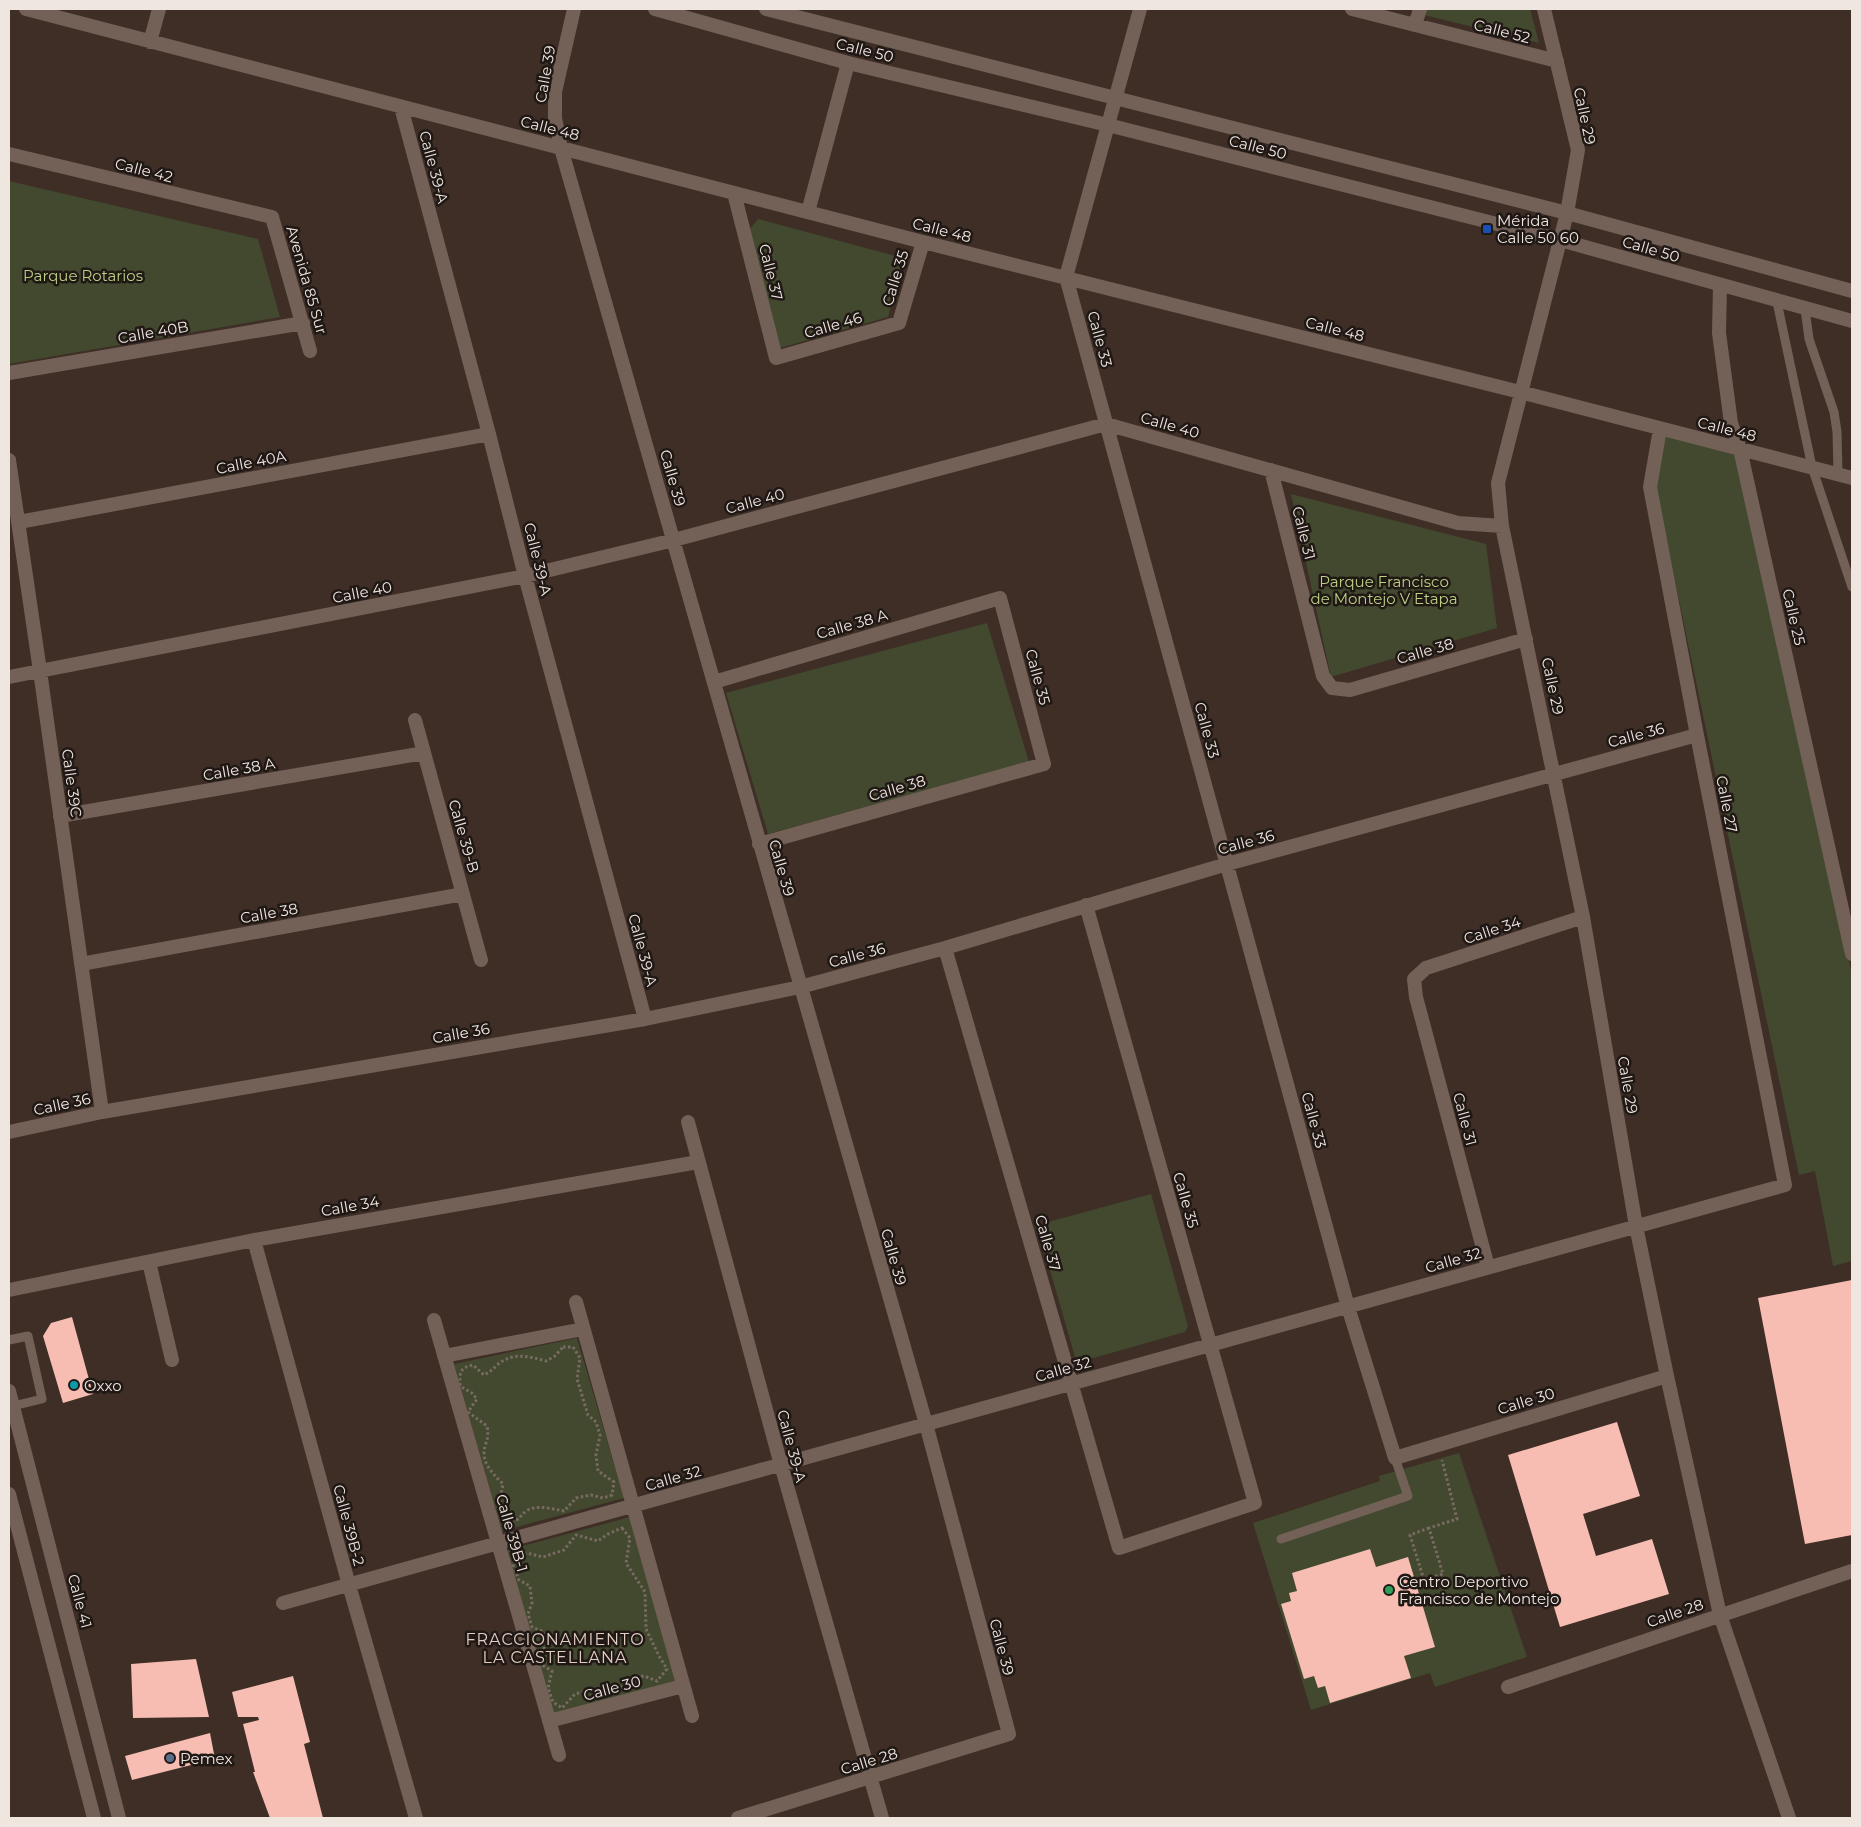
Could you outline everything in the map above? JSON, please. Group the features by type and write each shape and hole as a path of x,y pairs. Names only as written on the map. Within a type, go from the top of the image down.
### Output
{"street":[{"name":"Calle 48","path":"26,9 923,242 1520,392 1852,478"},
{"path":"150,42 158,9"},
{"name":"Calle 39","path":"574,9 555,92 554,118 561,148 926,1424 1009,1734"},
{"name":"Calle 50","path":"655,9 848,63 1108,126 1560,240 1777,302 1852,321"},
{"name":"Calle 50","path":"766,9 1567,214 1852,291"},
{"path":"1066,277 1140,9"},
{"name":"Calle 52","path":"1352,9 1557,61"},
{"path":"1415,25 1420,9"},
{"name":"Calle 29","path":"1544,9 1578,150 1567,214 1498,482 1502,526 1583,917 1636,1226 1720,1615 1789,1818"},
{"path":"808,212 848,63"},
{"name":"Calle 39-A","path":"401,107 644,1018"},
{"name":"Calle 42","path":"9,154 272,218"},
{"name":"Calle 37","path":"734,193 776,358"},
{"name":"Avenida 85 Sur","path":"272,218 310,351"},
{"name":"Calle 35","path":"899,323 923,242"},
{"name":"Calle 33","path":"1066,277 1348,1307 1395,1458"},
{"name":"Calle 25","path":"1720,286 1719,333 1731,423 1740,449 1852,954"},
{"name":"Calle 40B","path":"9,373 303,322"},
{"name":"Calle 46","path":"776,358 899,323"},
{"name":"Calle 40","path":"9,677 525,576 674,540 1106,424 1458,523 1502,526"},
{"name":"Calle 27","path":"1660,429 1650,487 1696,736 1785,1184"},
{"name":"Calle 40A","path":"19,522 489,434"},
{"name":"Calle 39C","path":"9,460 102,1112"},
{"name":"Calle 31","path":"1271,470 1323,676 1332,688"},
{"name":"Calle 35","path":"1000,598 1044,764"},
{"name":"Calle 38 A","path":"714,682 1000,598"},
{"name":"Calle 38","path":"1332,688 1350,690 1526,638"},
{"name":"Calle 39-B","path":"414,720 482,960"},
{"name":"Calle 36","path":"9,1132 102,1112 644,1018 800,988 945,948 1227,864 1696,736"},
{"name":"Calle 38 A","path":"60,816 424,754"},
{"name":"Calle 38","path":"759,844 1044,764"},
{"name":"Calle 38","path":"81,964 463,894"},
{"name":"Calle 35","path":"1086,905 1255,1503 1119,1548"},
{"name":"Calle 34","path":"1414,979 1426,968 1583,917"},
{"name":"Calle 37","path":"945,948 1119,1548"},
{"name":"Calle 31","path":"1414,979 1416,997 1488,1267"},
{"name":"Calle 39-A","path":"688,1122 780,1465 882,1818"},
{"name":"Calle 34","path":"9,1290 254,1240 698,1162"},
{"name":"Calle 32","path":"283,1602 349,1586 1785,1184"},
{"name":"Calle 39B-2","path":"254,1240 349,1586 416,1818"},
{"path":"149,1262 172,1360"},
{"path":"576,1302 692,1716"},
{"name":"Calle 39B-1","path":"434,1320 558,1755"},
{"path":"444,1356 583,1329"},
{"name":"Calle 30","path":"1395,1458 1667,1376"},
{"name":"Calle 41","path":"9,1391 119,1818"},
{"path":"9,1494 94,1818"},
{"name":"Calle 28","path":"1508,1687 1852,1571"},
{"name":"Calle 30","path":"549,1721 683,1686"},
{"name":"Calle 28","path":"738,1818 1009,1734"}],"lane":[{"path":"1777,302 1812,467 1852,587"},
{"path":"1805,309 1809,339 1834,412 1837,432 1838,474"},
{"path":"9,1340 28,1336 42,1399 13,1406"},
{"path":"1281,1540 1408,1496 1395,1458"}],"path":[{"path":"564,1347 573,1347 580,1358 578,1379 588,1415 596,1422 600,1435 596,1454 598,1471 614,1482 612,1495 603,1498 591,1495 576,1498 564,1511 540,1508 526,1511 520,1520 510,1523 502,1520 499,1506 503,1484 491,1471 484,1454 489,1436 487,1426 468,1412 477,1398 460,1386 460,1372 465,1367 473,1365 484,1374 491,1372 497,1365 508,1358 525,1355 546,1361 555,1356 564,1347"},
{"path":"1424,1580 1410,1534 1457,1519 1438,1445"},
{"path":"622,1528 630,1538 626,1563 645,1592 646,1629 667,1669 657,1681 644,1676 629,1679 619,1689 604,1694 589,1690 575,1694 562,1708 553,1702 548,1688 552,1671 542,1665 540,1659 546,1644 544,1632 532,1627 528,1614 532,1603 530,1586 519,1580 512,1564 517,1555 527,1553 542,1557 564,1550 576,1536 598,1541 622,1528"},
{"path":"1416,1582 1442,1574 1429,1528"}],"green space":[{"path":"1426,9 1530,9 1539,43 1424,15"},
{"name":"Parque Rotarios","path":"9,181 258,239 280,317 9,364"},
{"path":"758,219 903,258 888,317 780,348 749,230"},
{"path":"1660,434 1738,451 1852,975 1852,1261 1833,1266 1815,1171 1799,1175 1656,490"},
{"name":"Parque Francisco de Montejo V Etapa","path":"1291,494 1486,544 1497,628 1331,677"},
{"path":"987,623 1029,762 768,834 726,693"},
{"path":"1151,1194 1188,1326 1185,1332 1083,1361 1075,1357 1037,1225"},
{"path":"577,1338 624,1498 502,1531 454,1364"},
{"name":"Centro Deportivo Francisco de Montejo","path":"1459,1453 1527,1657 1435,1687 1430,1673 1311,1710 1253,1523 1380,1481 1379,1476"},
{"path":"630,1517 676,1682 549,1714 504,1551"}],"building":[{"path":"1852,1280 1852,1535 1805,1544 1758,1298"},
{"name":"Oxxo","path":"72,1317 93,1394 63,1403 43,1336 51,1323"},
{"path":"1617,1422 1640,1496 1583,1514 1596,1556 1652,1539 1669,1594 1560,1627 1508,1455"},
{"path":"1370,1549 1376,1567 1408,1557 1435,1647 1404,1656 1411,1678 1330,1703 1325,1686 1318,1688 1314,1676 1304,1679 1281,1604 1291,1601 1289,1593 1297,1591 1292,1573"},
{"path":"196,1659 209,1717 133,1718 131,1664"},
{"path":"293,1676 310,1742 304,1744 323,1818 270,1818 253,1772 255,1772 243,1724 259,1720 258,1717 238,1717 232,1692"},
{"name":"Pemex","path":"210,1733 215,1759 132,1780 125,1756"}],"place":[{"name":"Mérida Calle 50 60","path":"1487,229"},
{"name":"Oxxo","path":"74,1385"},
{"name":"Centro Deportivo Francisco de Montejo","path":"1389,1590"},
{"name":"Pemex","path":"170,1758"}],"district":[{"name":"FRACCIONAMIENTO LA CASTELLANA","path":"555,1648"}]}
